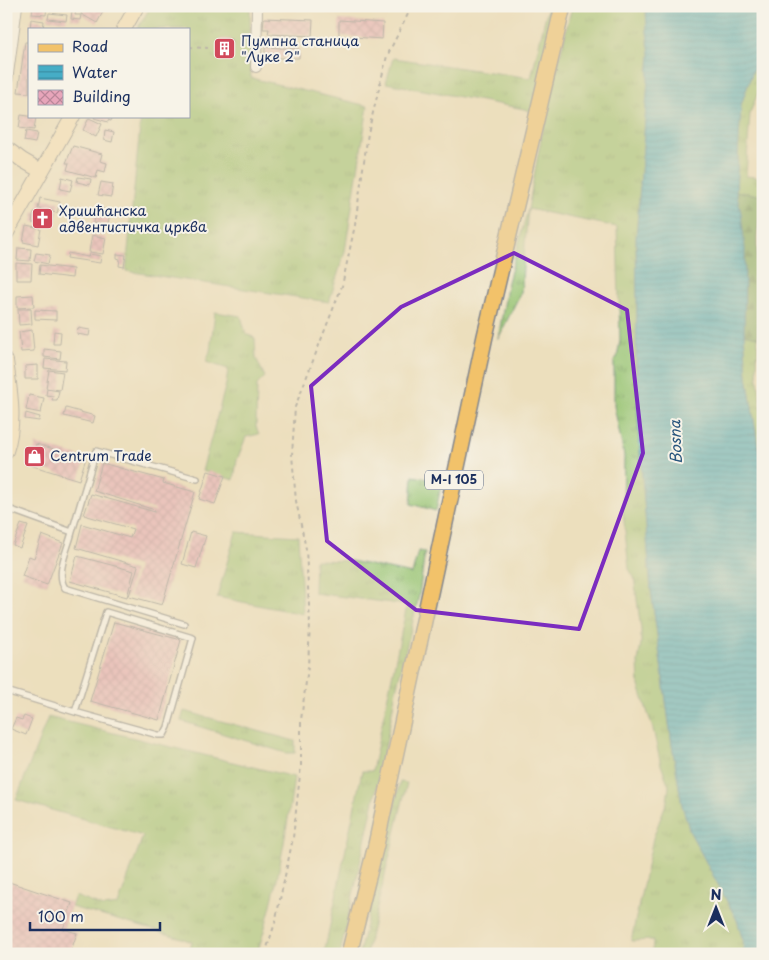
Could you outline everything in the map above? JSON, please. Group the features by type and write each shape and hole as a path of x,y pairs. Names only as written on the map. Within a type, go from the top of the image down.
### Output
{"main road":[{"name":"M-I 105","path":"349,954 376,845 485,336 563,6"}],"street":[{"path":"6,89 17,6"},
{"path":"125,28 137,6"},
{"path":"256,67 257,6"},
{"path":"7,230 72,118"},
{"path":"6,148 41,171"},
{"path":"6,361 12,411 12,429 6,451"}],"lane":[{"path":"184,624 65,588 61,582 61,574 96,451 197,479"},
{"path":"6,508 72,532"},
{"path":"6,691 75,712 158,735 164,735 168,727 193,638 106,612 75,712"}],"path":[{"path":"264,954 275,923 293,838 301,766 301,720 308,667 310,624 306,550 296,501 292,455 295,407 342,286 355,225 368,134 387,56 408,14 410,6"},
{"path":"190,47 208,48"}],"highlighted area":[{"path":"514,253 627,310 643,453 579,629 416,610 327,541 311,386 401,307"}],"green space":[{"path":"151,6 250,6 251,78 368,106 345,251 329,302 126,271 141,118 190,118 190,28 138,28"},
{"path":"548,6 557,6 534,113 524,109 386,83 393,58 531,78"},
{"path":"572,6 646,6 650,54 636,239 636,364 639,437 651,590 682,805 690,832 737,920 743,941 744,954 652,954 653,940 631,941 653,838 667,801 669,786 661,765 653,729 639,686 638,662 641,630 634,577 629,569 623,512 624,456 614,406 614,361 617,358 620,340 617,227 528,209 545,117"},
{"path":"763,27 763,80 750,113 746,176 763,178 763,196 736,191 741,105 760,50"},
{"path":"736,191 763,196 757,236 758,337 744,334 744,244"},
{"path":"528,209 521,292 498,339 508,282"},
{"path":"215,312 241,316 246,334 255,338 256,358 265,377 257,385 256,427 259,434 246,437 237,460 234,480 202,471 226,384 228,369 206,362 210,351"},
{"path":"744,334 758,337 757,369 763,424 763,478 747,376"},
{"path":"413,476 442,481 436,511 411,504"},
{"path":"236,532 298,536 303,614 217,597"},
{"path":"418,551 425,552 419,596 396,690 384,755 340,954 324,954 362,771 372,771 407,605 314,593 315,560 351,561 412,574"},
{"path":"184,711 295,741 295,753 286,753 181,721"},
{"path":"48,717 294,777 280,866 257,954 189,954 192,942 71,907 75,896 104,907 118,905 143,836 16,800"},
{"path":"400,782 407,783 366,954 359,954"}],"water":[{"name":"Bosna","path":"646,6 763,6 760,50 741,105 736,191 741,213 745,249 744,334 747,376 763,478 763,954 744,954 743,941 737,920 690,832 682,805 672,745 651,590 639,437 636,364 636,239 650,54"}],"building":[{"path":"33,6 47,6 46,15 32,14"},
{"path":"85,6 97,6 104,10 97,23 81,14"},
{"path":"72,10 76,10 75,15 81,15 80,20 71,19"},
{"path":"49,13 67,15 66,21 48,19"},
{"path":"264,18 313,20 312,36 268,34 269,29 263,29"},
{"path":"31,19 44,21 43,28 30,28"},
{"path":"339,20 383,23 382,39 339,36"},
{"name":"Пумпна станица \"Луке 2\"","path":"220,39 231,39 231,60 220,60"},
{"path":"25,42 28,42 28,93 18,92"},
{"path":"265,47 299,49 299,58 265,58"},
{"path":"21,115 28,116 28,118 36,118 34,130 19,128"},
{"path":"89,118 102,124 96,137 83,130"},
{"path":"94,118 112,118 108,122"},
{"path":"105,130 114,132 112,142 104,140"},
{"path":"26,131 37,133 35,143 24,141"},
{"path":"73,146 102,154 100,161 107,163 105,172 98,170 96,178 67,170 69,163 66,163"},
{"path":"62,177 73,180 70,191 60,189"},
{"path":"78,177 91,179 90,185 77,182"},
{"path":"101,182 113,184 111,197 98,195"},
{"path":"40,198 60,202 57,213 38,209"},
{"path":"95,208 110,210 108,225 93,223"},
{"name":"Хришћанска адвентистичка црква","path":"34,212 53,215 52,225 32,222"},
{"path":"26,226 41,229 38,245 23,242"},
{"path":"92,235 106,238 103,254 89,252"},
{"path":"18,248 31,249 30,261 17,260"},
{"path":"36,253 50,255 48,264 34,261"},
{"path":"68,253 88,257 89,254 101,256 100,263 67,258"},
{"path":"117,254 126,255 124,267 119,266 120,259 117,258"},
{"path":"16,263 32,264 31,280 16,280"},
{"path":"40,265 73,269 72,278 39,274"},
{"path":"33,295 34,307 17,308 17,296"},
{"path":"18,309 31,309 32,324 19,325"},
{"path":"35,310 56,311 56,320 35,319"},
{"path":"78,328 90,330 89,336 77,334"},
{"path":"32,330 34,351 21,352 19,332"},
{"path":"54,331 61,332 60,344 53,344"},
{"path":"44,349 61,351 60,359 44,357"},
{"path":"45,359 66,361 65,370 44,368"},
{"path":"38,365 38,379 25,379 25,366"},
{"path":"49,370 63,372 60,390 46,388"},
{"path":"47,389 59,391 57,400 52,400 53,396 46,395"},
{"path":"29,395 44,398 41,413 26,410"},
{"path":"66,408 95,416 93,423 64,416"},
{"path":"26,413 40,417 39,421 25,419"},
{"path":"36,444 86,458 79,480 30,465"},
{"path":"102,463 164,480 163,483 195,492 162,605 129,596 138,566 76,548 82,524 130,538 133,529 84,515 91,494 155,512 155,510 94,491"},
{"path":"208,471 225,476 215,504 199,499"},
{"path":"21,524 28,526 20,548 13,545"},
{"path":"191,532 206,536 196,568 182,564"},
{"path":"42,535 63,543 47,585 22,576 29,556 34,558"},
{"path":"77,556 134,571 127,597 70,581"},
{"path":"114,622 181,640 159,720 90,701"},
{"path":"24,716 32,719 26,735 11,729 16,718 22,720"},
{"path":"6,881 72,903 63,929 77,933 70,954 6,954"}],"place":[{"name":"Пумпна станица \"Луке 2\"","path":"225,49"},
{"name":"Хришћанска адвентистичка црква","path":"43,219"},
{"name":"Centrum Trade","path":"34,456"}]}
